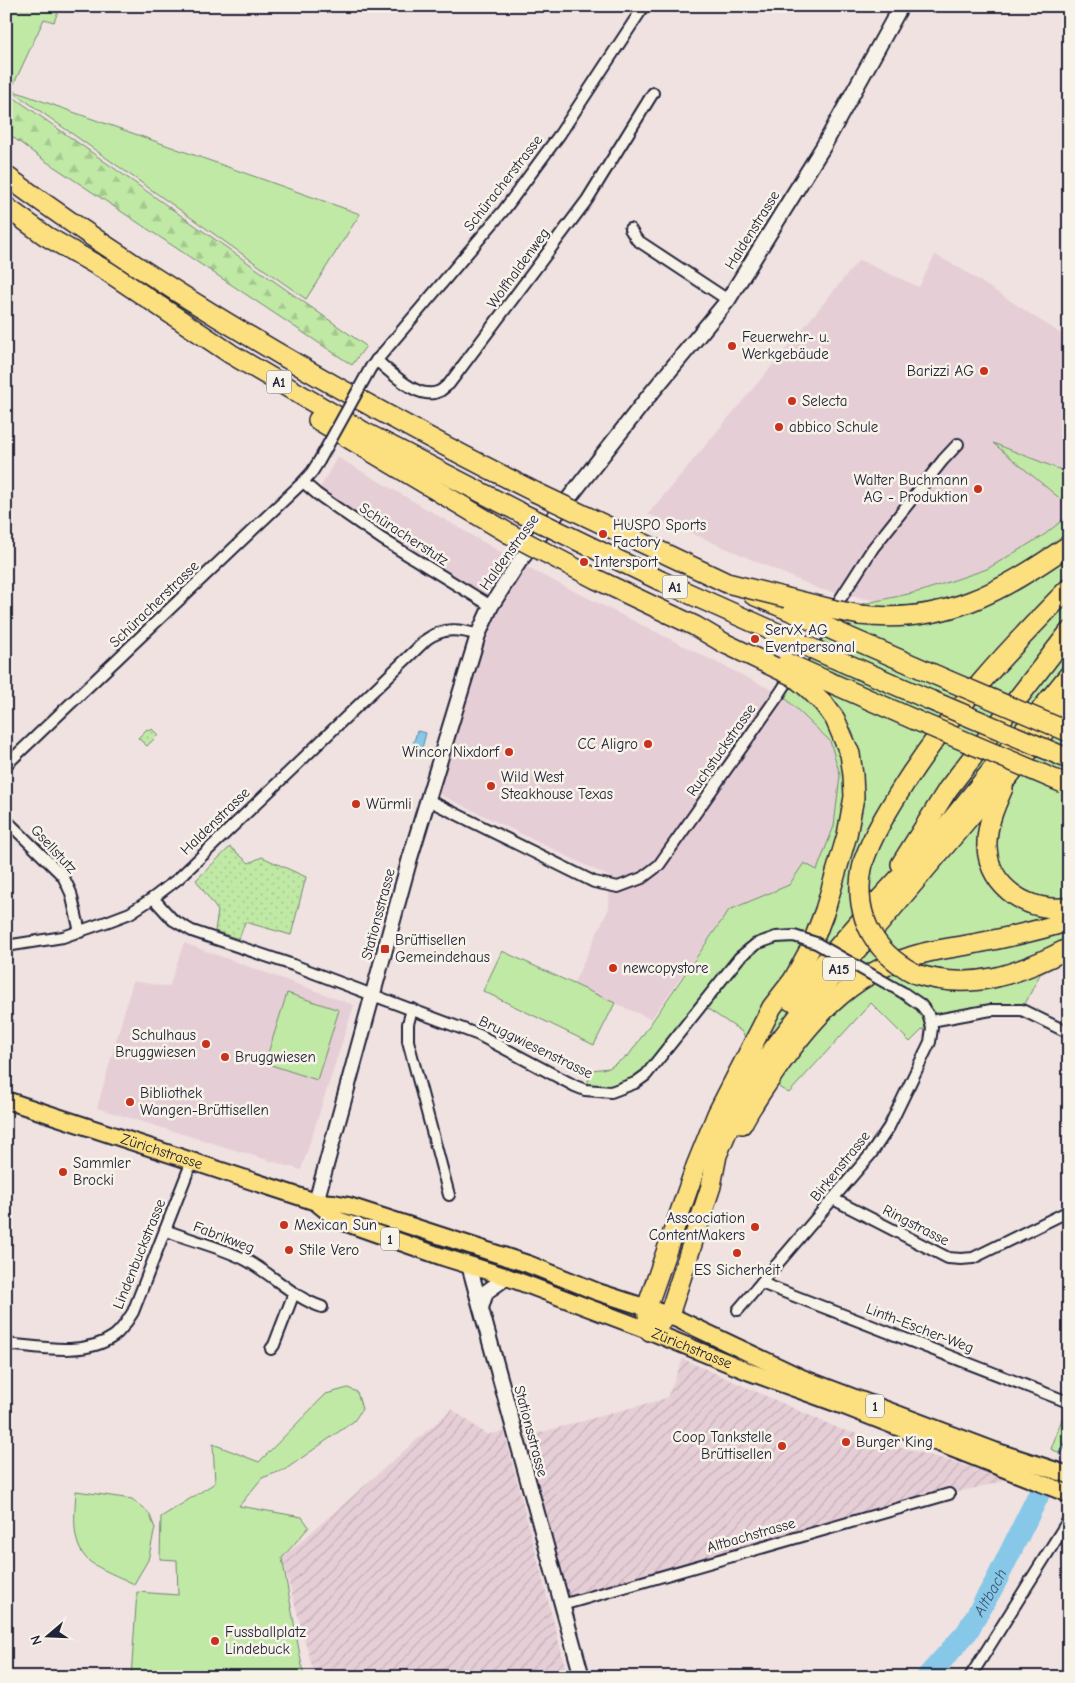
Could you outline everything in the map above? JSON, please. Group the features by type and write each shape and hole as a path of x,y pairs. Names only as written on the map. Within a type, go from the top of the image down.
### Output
{"highway":[{"name":"A1","path":"6,176 173,291 271,351 368,406 535,492 727,583 1069,732"},
{"name":"A1","path":"6,207 46,236 107,271 231,354 351,424 521,513 662,581 831,657 1069,759"},
{"path":"46,236 102,280 225,363 508,532 596,579 695,626 728,635 813,683 915,720 1066,784"},
{"path":"727,583 860,615 904,617 950,609 981,597 1008,584 1069,545"},
{"path":"1069,588 1001,657 950,719 915,768 887,812 871,842 864,860 860,892 862,911 868,928 877,943 901,965 916,974 934,979 950,981 984,980 1024,969 1069,948"},
{"path":"877,902 948,789 1069,632"},
{"name":"A15","path":"650,1331 647,1307 696,1166 717,1114 755,1041 781,1014 940,832 1069,676"},
{"path":"755,1041 772,1007 793,980 805,960 817,934 852,811 853,775 847,745 840,728 813,683"},
{"name":"A15","path":"669,1315 711,1186 718,1155 732,1120 772,1049 973,813 1008,777 1069,701"},
{"path":"1008,777 993,812 988,834 988,853 992,868 1005,888 1025,902 1041,908 1069,907"},
{"path":"711,1186 745,1118 784,1058 815,1019 852,986 878,970 913,956 1024,933 1069,921"},
{"path":"650,1331 669,1315"}],"main road":[{"name":"Zürichstrasse","path":"6,1100 316,1202 349,1206 528,1264 598,1292 669,1315 802,1378 995,1451 1069,1475"},
{"name":"Zürichstrasse","path":"316,1202 338,1220 507,1277 1069,1494"},
{"path":"469,1265 472,1247"}],"street":[{"name":"Schüracherstrasse","path":"6,766 312,472 374,364 504,210 560,134 644,6"},
{"name":"Haldenstrasse","path":"6,946 63,937 80,932 130,912 153,898 186,871 427,638 452,629 478,635 491,606 519,562 648,397 728,300 823,147 901,6"},
{"name":"Wolfhaldenweg","path":"374,364 419,392 429,394 439,392 449,384 587,200 652,94"},
{"path":"630,229 637,240 728,300"},
{"name":"Ruchstuckstrasse","path":"428,800 594,882 618,887 642,878 659,865 780,693 873,548 958,444"},
{"name":"Schüracherstutz","path":"303,482 316,494 382,539 491,606"},
{"name":"Stationsstrasse","path":"316,1202 372,994 478,635"},
{"name":"Gsellstutz","path":"6,820 63,876 71,893 80,932"},
{"name":"Bruggwiesenstrasse","path":"153,898 173,920 192,931 282,961 479,1035 574,1086 597,1092 611,1092 635,1084 646,1075 739,958 756,944 776,937 794,936 816,943 902,992 921,1005 931,1021"},
{"path":"412,1009 408,1024 408,1041 449,1195"},
{"path":"931,1021 991,1010 1022,1010 1069,1033"},
{"name":"Birkenstrasse","path":"738,1310 871,1154 889,1127 930,1042 931,1021"},
{"name":"Lindenbuckstrasse","path":"6,1344 77,1349 96,1345 114,1337 133,1312 192,1161"},
{"name":"Ringstrasse","path":"833,1199 948,1258 961,1260 973,1258 1069,1211"},
{"name":"Fabrikweg","path":"165,1230 245,1259 266,1271 294,1293 312,1304 322,1307"},
{"name":"Stationsstrasse","path":"469,1265 582,1677"},
{"path":"481,1308 486,1292 507,1277"},
{"name":"Linth-Escher-Weg","path":"761,1283 1068,1402"},
{"path":"271,1348 274,1345 294,1293"},
{"name":"Altbachstrasse","path":"562,1605 949,1494"},
{"path":"970,1677 1069,1519"}],"shaded area":[{"path":"935,255 958,267 1069,339 1069,473 995,444 1069,506 1069,515 1044,535 987,569 922,591 877,601 819,589 648,514 859,260 919,287"},
{"path":"337,457 528,568 784,696 830,741 840,775 834,826 817,871 804,863 789,885 729,910 651,1019 573,985 609,908 610,877 437,793 477,667 499,607 317,494"},
{"name":"Bruggwiesen","path":"184,943 354,1005 301,1170 97,1108 133,981 169,987"},
{"path":"683,1359 840,1429 1004,1477 1001,1482 949,1494 562,1605 517,1439 667,1398"},
{"path":"452,1409 487,1435 504,1431 568,1677 315,1677 282,1558"}],"green space":[{"path":"6,6 60,6 54,22 44,19 11,90 360,214 306,299 6,87"},
{"path":"6,92 366,346 352,365 38,156 6,132"},
{"path":"993,443 1069,473 1069,506"},
{"path":"1069,515 1069,960 1040,974 1022,1010 931,1021 910,1042 871,1003 789,1093 780,1088 741,1031 702,1005 655,1065 623,1089 585,1090 592,1070 609,1068 629,1055 729,910 789,885 804,863 817,870 834,826 840,775 830,741 780,693 835,610 922,591 987,569 1044,535"},
{"path":"147,729 150,731 152,729 158,735 147,746 138,738"},
{"path":"230,847 249,863 262,857 306,877 291,935 245,922 239,939 215,931 218,911 196,880"},
{"path":"502,951 615,1003 594,1045 483,991"},
{"path":"287,993 339,1010 317,1080 265,1063"},
{"path":"348,1388 357,1392 362,1409 354,1421 286,1469 262,1478 239,1506 302,1517 309,1527 282,1558 304,1677 131,1677 137,1592 178,1595 177,1560 160,1559 161,1517 215,1483 213,1444 259,1462 326,1394"},
{"path":"1069,1400 1069,1442 1060,1453 1051,1449"},
{"path":"76,1491 132,1499 149,1513 155,1528 148,1560 134,1584 99,1567 89,1561 83,1554 76,1537 75,1528"}],"water":[{"path":"417,731 426,733 422,748 413,745"}],"waterway":[{"name":"Altbach","path":"1060,1453 1069,1437"},
{"name":"Altbach","path":"927,1677 967,1632 995,1583 1038,1496"}],"place":[{"name":"Feuerwehr- u. Werkgebäude","path":"732,346"},
{"name":"Barizzi AG","path":"984,371"},
{"name":"Selecta","path":"792,401"},
{"name":"abbico Schule","path":"779,427"},
{"name":"Walter Buchmann AG - Produktion","path":"978,489"},
{"name":"HUSPO Sports Factory","path":"603,534"},
{"name":"Intersport","path":"584,562"},
{"name":"ServX AG Eventpersonal","path":"755,639"},
{"name":"CC Aligro","path":"648,744"},
{"name":"Wincor Nixdorf","path":"509,752"},
{"name":"Wild West Steakhouse Texas","path":"491,786"},
{"name":"Würmli","path":"356,804"},
{"name":"Brüttisellen Gemeindehaus","path":"385,949"},
{"name":"newcopystore","path":"613,968"},
{"name":"Schulhaus Bruggwiesen","path":"206,1044"},
{"name":"Bruggwiesen","path":"225,1057"},
{"name":"Bibliothek Wangen-Brüttisellen","path":"130,1102"},
{"name":"Sammler Brocki","path":"63,1172"},
{"name":"Mexican Sun","path":"284,1225"},
{"name":"Asscociation ContentMakers","path":"755,1227"},
{"name":"Stile Vero","path":"289,1250"},
{"name":"ES Sicherheit","path":"737,1253"},
{"name":"Burger King","path":"846,1442"},
{"name":"Coop Tankstelle Brüttisellen","path":"782,1446"},
{"name":"Fussballplatz Lindebuck","path":"215,1641"}]}
